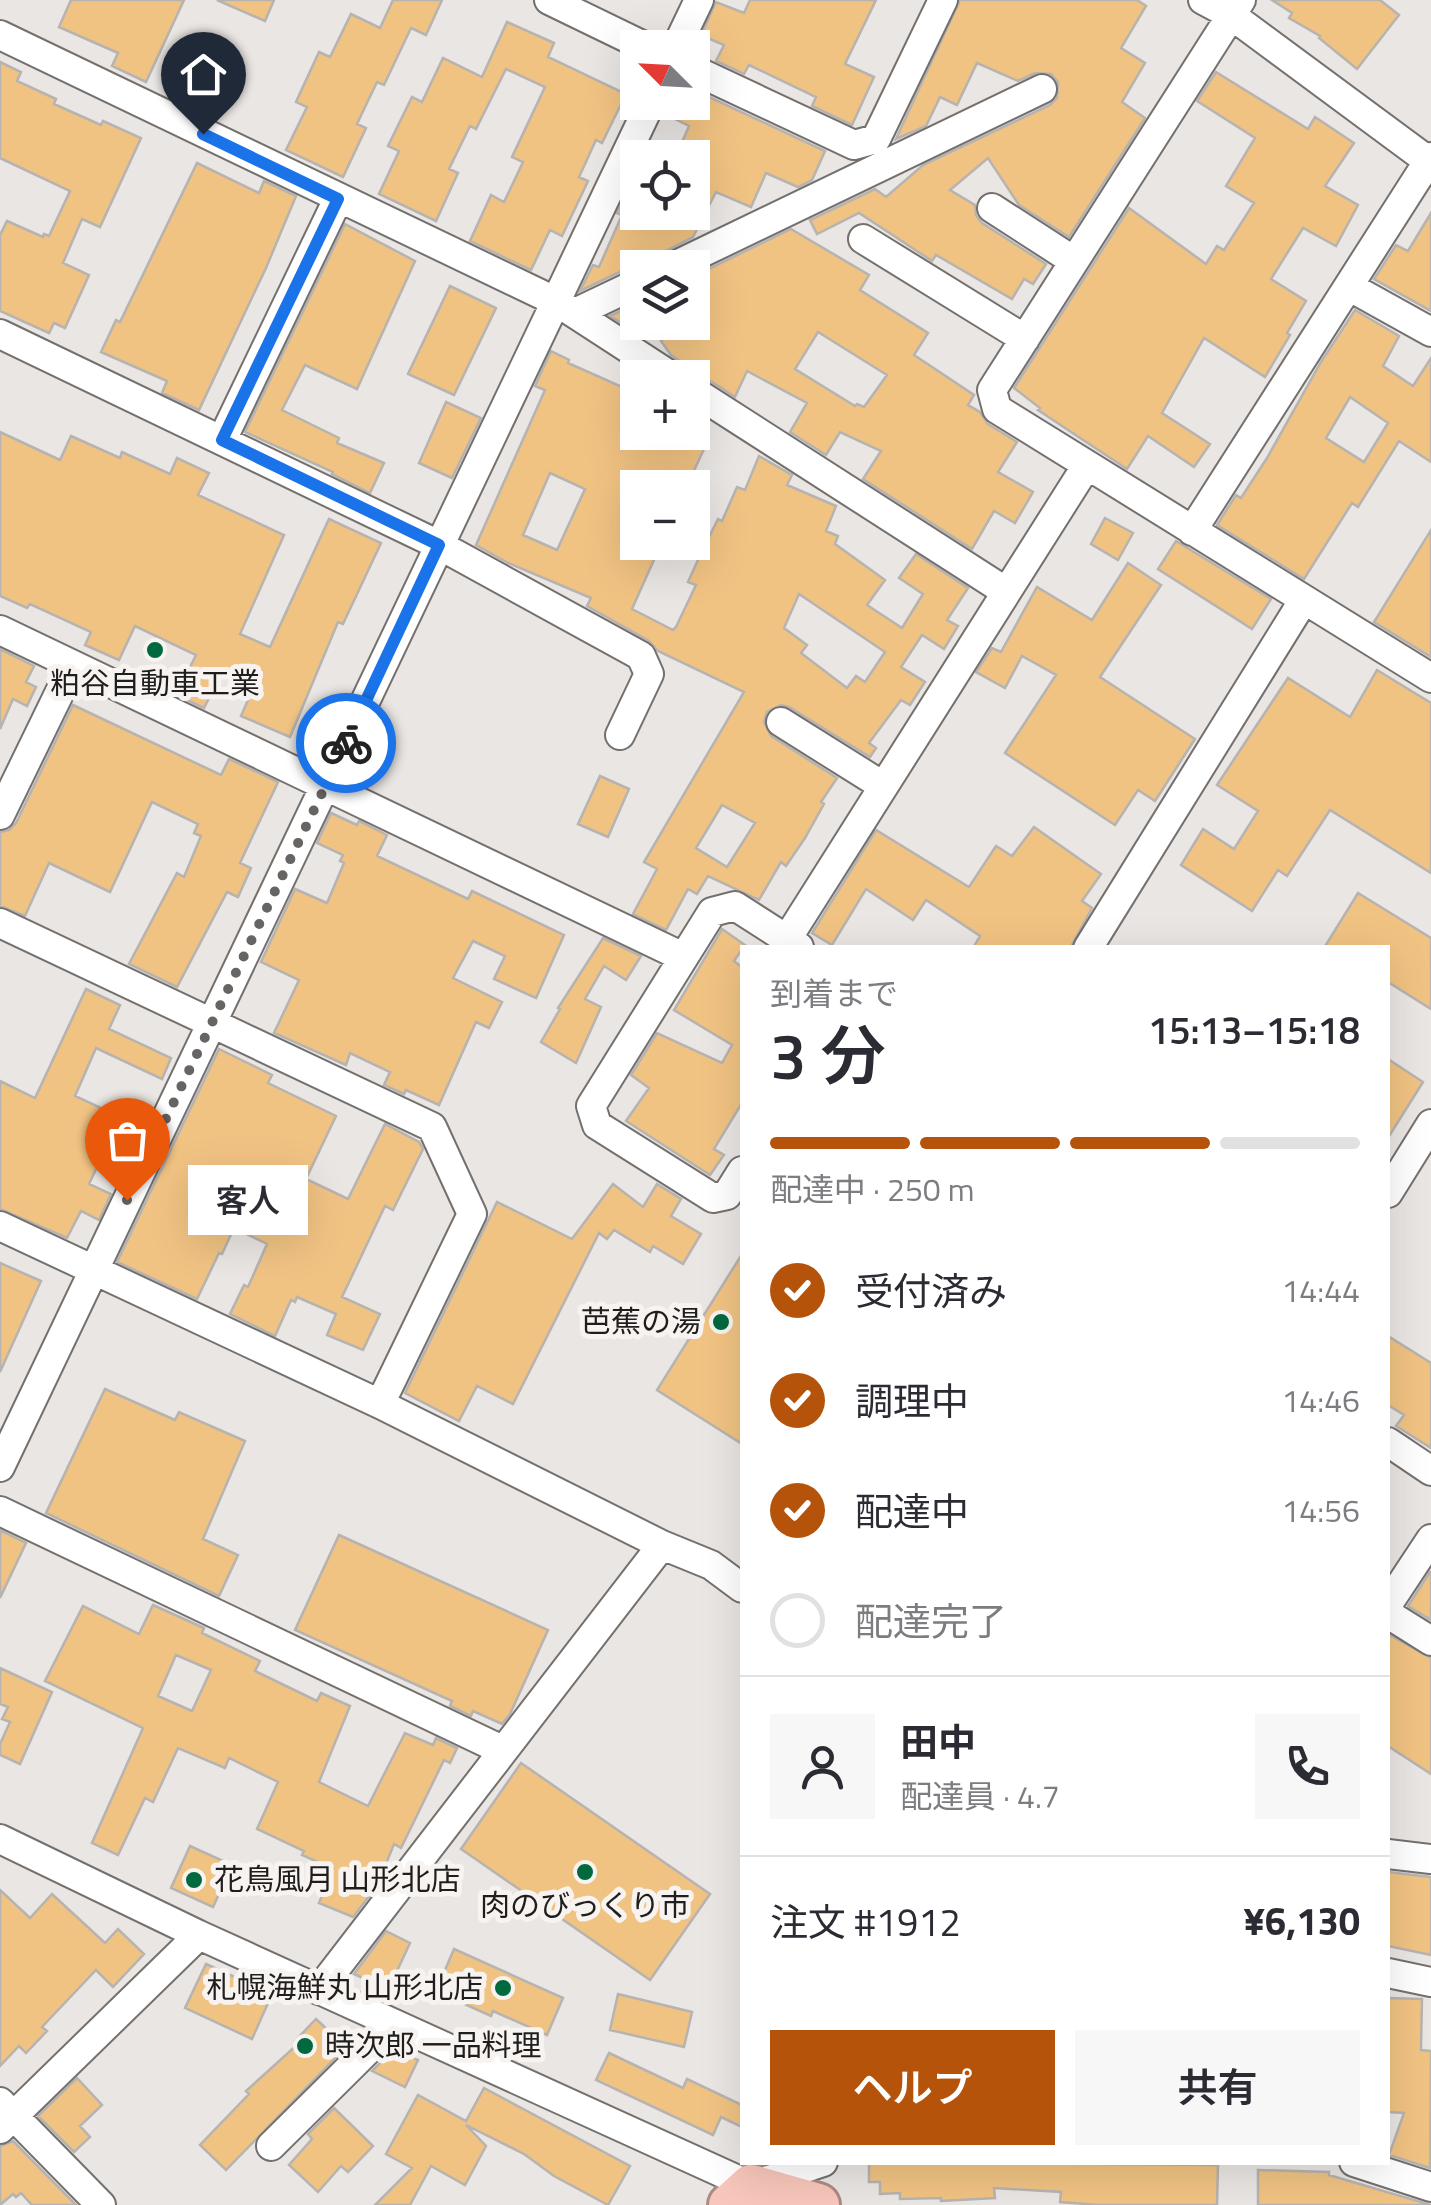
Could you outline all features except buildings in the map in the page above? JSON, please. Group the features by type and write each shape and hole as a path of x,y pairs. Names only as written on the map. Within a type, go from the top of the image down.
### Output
{"highway":[{"path":"749,2185 818,2205"}],"street":[{"path":"549,0 620,34"},
{"path":"684,30 698,0"},
{"path":"710,77 854,145 876,139 943,0"},
{"path":"1192,531 1430,160 1236,8 1203,0"},
{"path":"1236,8 992,390 997,409 1431,678"},
{"path":"0,35 566,308 646,360"},
{"path":"707,250 1042,89"},
{"path":"0,1466 439,545 566,308 644,120"},
{"path":"222,440 338,199"},
{"path":"992,208 1074,261"},
{"path":"863,239 1025,339"},
{"path":"1350,287 1431,332"},
{"path":"566,308 620,289"},
{"path":"0,334 439,545 641,656 649,674 620,735"},
{"path":"710,402 1005,591"},
{"path":"740,1174 727,1195 712,1198 597,1126 591,1106 712,912 735,906 793,943 883,786 1087,465"},
{"path":"1090,945 1303,601"},
{"path":"0,630 684,958"},
{"path":"0,815 73,665"},
{"path":"780,722 883,786"},
{"path":"0,923 432,1127 472,1214 380,1404"},
{"path":"1390,1190 1431,1124"},
{"path":"0,1226 380,1404 662,1546 711,1564 740,1586"},
{"path":"1390,1443 1431,1471"},
{"path":"0,1512 502,1750"},
{"path":"1390,1601 1431,1539"},
{"path":"319,1990 662,1546"},
{"path":"1390,1615 1431,1641"},
{"path":"0,1839 198,1935 749,2185 813,2165"},
{"path":"1390,1854 1431,1859"},
{"path":"101,2205 5,2115 198,1935"},
{"path":"1390,1974 1431,1982"},
{"path":"271,2146 393,2025"},
{"path":"1363,2165 1431,2187"}],"way so far":[{"path":"127,1200 346,743"}],"place":[{"name":"粕谷自動車工業","path":"155,650"},
{"name":"客人","path":"127,1200"},
{"name":"芭蕉の湯","path":"721,1322"},
{"name":"肉のびっくり市","path":"585,1872"},
{"name":"花鳥風月 山形北店","path":"194,1880"},
{"name":"札幌海鮮丸 山形北店","path":"503,1988"},
{"name":"時次郎 一品料理","path":"305,2046"}],"route":[{"path":"203,134 338,199 222,440 439,545 346,743"}]}
